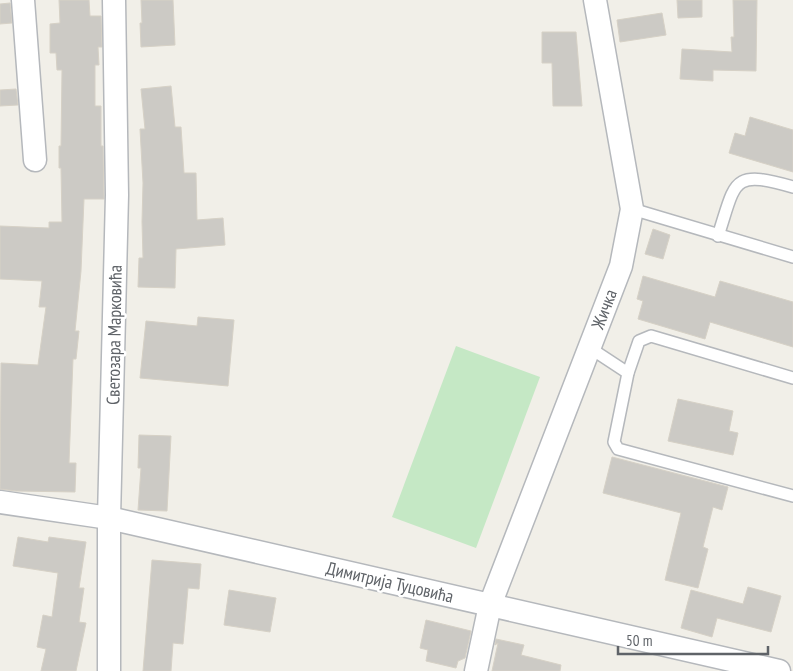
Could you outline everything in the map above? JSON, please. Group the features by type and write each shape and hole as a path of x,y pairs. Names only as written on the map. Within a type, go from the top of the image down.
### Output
{"street":[{"path":"23,0 35,160"},
{"name":"Светозара Марковића","path":"109,671 110,518 117,195 114,0"},
{"name":"Жичка","path":"476,671 490,605 621,266 632,210 595,0"},
{"name":"Димитрија Туцовића","path":"0,502 110,518 779,671"}],"lane":[{"path":"718,236 734,188 742,181 762,179 793,187"},
{"path":"632,210 793,257"},
{"path":"793,378 651,336 639,341 628,373 614,442 618,449 793,496"},
{"path":"590,348 628,373"}],"green space":[{"path":"456,346 540,377 476,548 392,517"}],"building":[{"path":"59,0 89,0 90,16 101,16 102,47 98,47 99,65 95,65 95,106 101,106 104,199 84,199 81,271 75,331 79,331 76,359 73,359 69,463 76,463 75,492 16,491 0,489 1,363 38,365 46,307 39,307 42,281 0,279 0,226 49,228 49,222 62,222 59,146 61,146 62,70 57,70 56,53 50,53 50,24 60,23"},
{"path":"141,0 173,0 175,45 141,47"},
{"path":"677,0 702,0 702,17 678,18"},
{"path":"733,0 757,0 756,71 713,70 713,81 680,79 682,49 732,52 731,37 734,37"},
{"path":"10,3 12,23 0,24 0,4"},
{"path":"662,13 666,35 620,42 617,20"},
{"path":"542,32 576,32 582,106 553,106 552,63 542,63"},
{"path":"171,86 175,127 181,127 184,173 196,173 197,220 223,218 225,245 176,249 175,288 138,287 139,258 143,258 143,183 140,129 145,129 141,89"},
{"path":"16,89 18,105 0,106 0,90"},
{"path":"750,117 793,130 793,172 729,153 735,133 745,136"},
{"path":"653,229 670,235 663,259 645,254"},
{"path":"643,276 715,297 720,281 793,302 793,347 710,322 705,339 638,319 643,301 637,299"},
{"path":"198,317 234,320 228,386 140,378 146,321 197,326"},
{"path":"678,399 733,411 729,431 738,433 733,455 668,441"},
{"path":"139,435 171,436 167,511 138,510 141,468 138,468"},
{"path":"612,457 728,487 722,510 713,507 703,547 708,549 698,588 665,580 681,513 603,493"},
{"path":"18,537 48,542 49,537 86,542 79,588 84,588 79,622 86,623 76,671 41,671 46,649 37,647 43,615 52,617 58,573 13,566"},
{"path":"152,560 201,564 199,589 188,588 183,644 173,643 171,671 143,671"},
{"path":"748,587 781,596 771,632 717,618 712,637 681,628 691,590 743,604"},
{"path":"229,590 276,598 270,632 224,625"},
{"path":"426,620 471,631 465,658 458,661 456,668 426,661 428,650 420,648"},
{"path":"496,639 524,645 521,655 561,665 560,671 492,671 498,643 495,645"}]}
